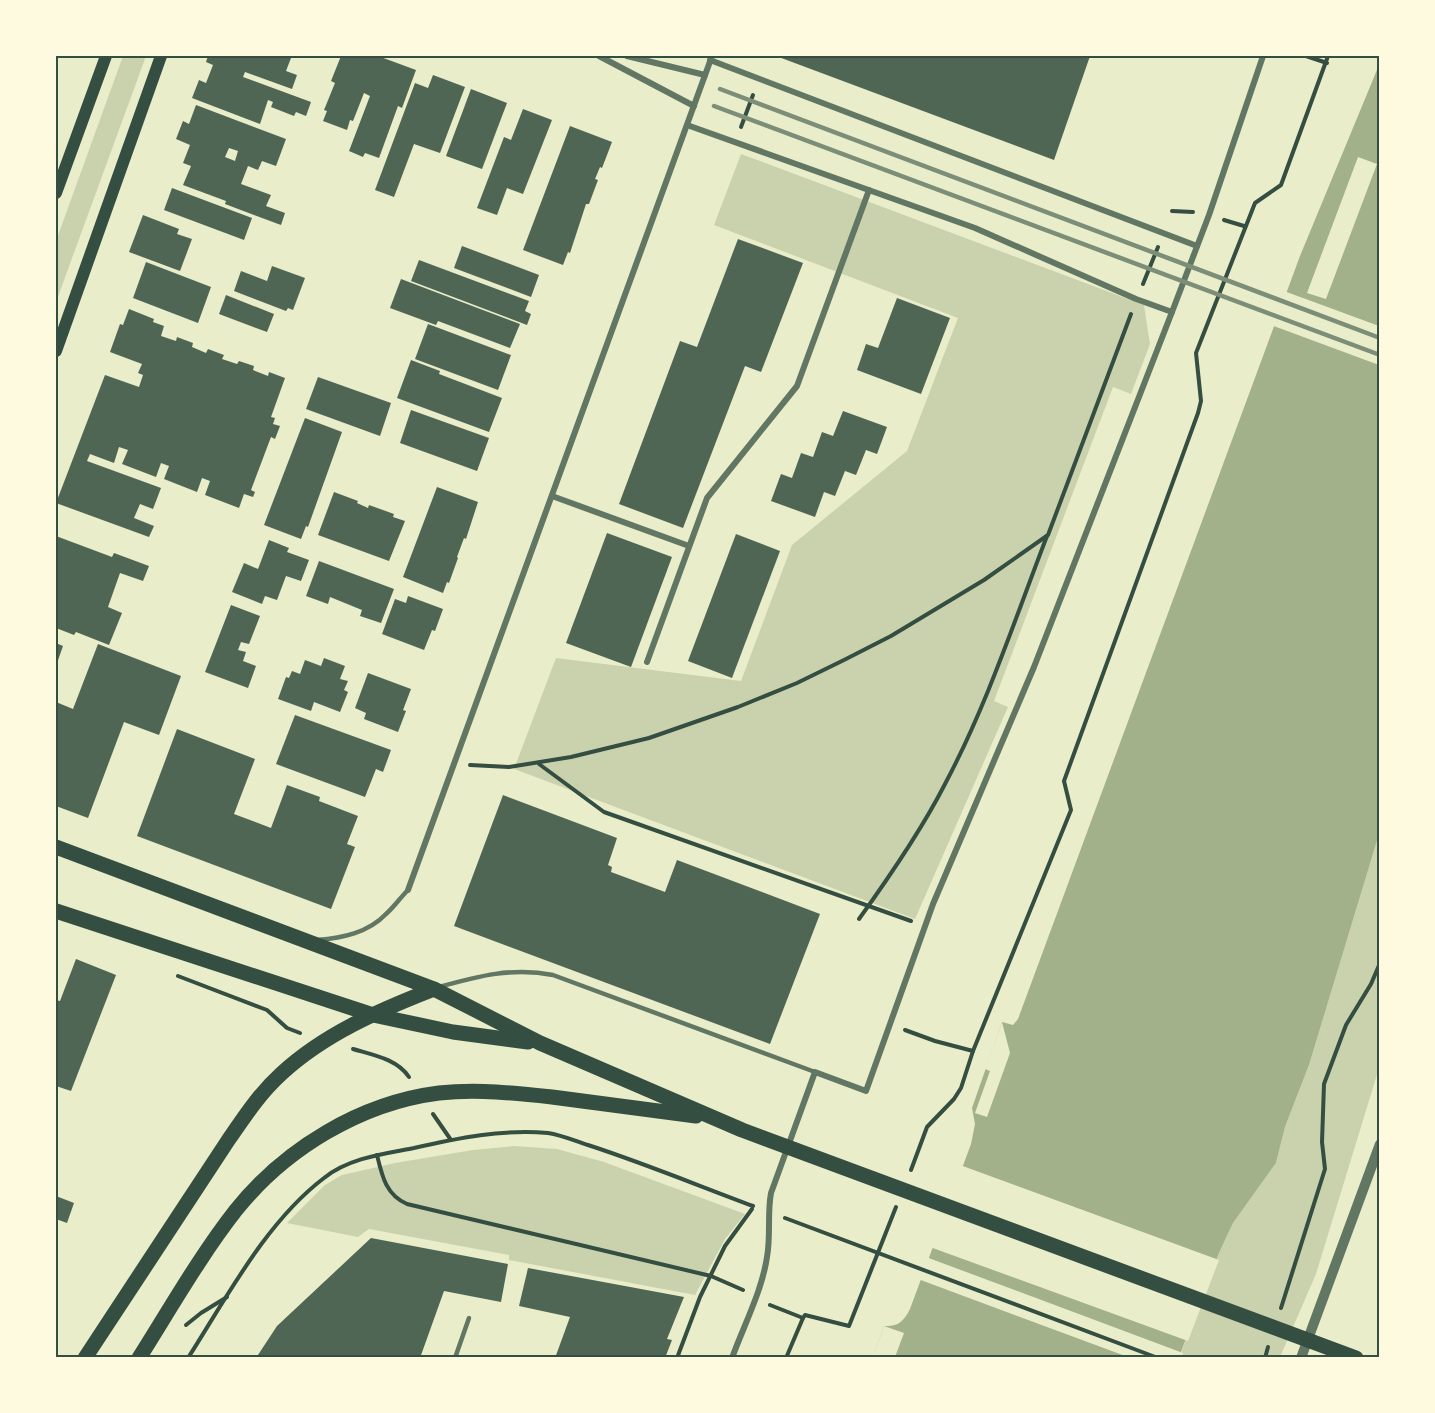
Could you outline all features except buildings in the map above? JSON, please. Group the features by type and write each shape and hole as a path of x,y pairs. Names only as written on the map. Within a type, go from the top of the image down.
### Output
{"main road":[{"path":"56,193 106,56"},
{"path":"56,351 161,56"},
{"path":"56,847 434,989 540,1043 742,1130 1356,1358"},
{"path":"56,911 373,1015 453,1032 540,1043"},
{"path":"85,1358 181,1209 258,1099 279,1075 311,1050 373,1015 434,989"},
{"path":"138,1358 236,1210 263,1180 315,1138 368,1113 422,1096 458,1092 525,1094 717,1119"}],"street":[{"path":"598,56 694,106"},
{"path":"627,56 705,75"},
{"path":"732,1358 768,1256 768,1209 771,1193 814,1072 866,1091 933,904 1034,667 1172,312 1263,56"},
{"path":"408,890 711,58 1197,246"},
{"path":"687,125 975,228 1172,312"},
{"path":"647,662 707,498 797,386 869,190"},
{"path":"552,496 689,546"},
{"path":"1301,1354 1380,1144"},
{"path":"1357,1207 1380,1162"}],"lane":[{"path":"309,941 345,936 368,928 385,916 408,890"},
{"path":"434,989 503,971 529,971 553,975 814,1072"},
{"path":"454,1358 469,1318"}],"path":[{"path":"1306,56 1327,63"},
{"path":"908,1178 927,1127 954,1099 961,1088 973,1051 1071,810 1064,781 1198,413 1201,401 1196,353 1244,226 1255,203 1281,185 1328,56"},
{"path":"741,128 754,92"},
{"path":"1172,211 1199,212"},
{"path":"1221,219 1244,226"},
{"path":"860,919 930,811 947,782 970,733 1164,233"},
{"path":"454,765 509,767 539,764 649,738 738,707 797,683 927,615 984,580 1048,535"},
{"path":"539,764 604,812 926,926"},
{"path":"1280,1312 1325,1169 1322,1142 1324,1084 1346,1025 1371,984 1380,963"},
{"path":"177,976 267,1010 287,1028"},
{"path":"891,1024 935,1041 973,1051"},
{"path":"361,1052 395,1063 409,1077"},
{"path":"434,1115 450,1140"},
{"path":"188,1358 260,1247 290,1210 333,1171 377,1155 473,1135 550,1133 754,1206"},
{"path":"377,1155 382,1178 389,1190 400,1201 407,1204 711,1276 803,1318"},
{"path":"677,1358 700,1297 725,1246 754,1206 771,1193"},
{"path":"786,1358 806,1315 849,1326 899,1199"},
{"path":"777,1215 1158,1358"},
{"path":"1265,1358 1268,1346"}],"shaded area":[{"path":"123,56 146,56 56,302 56,241"},
{"path":"1379,65 1379,834 1309,1065 1285,1127 1276,1163 1233,1223 1179,1357 873,1358 884,1326 900,1322 910,1309 971,1144 975,1124 972,1108 1002,1022 1013,1025 1018,1019 1300,256"},
{"path":"741,154 1144,305 1150,344 1131,394 1113,387 994,701 1008,707 915,919 514,769 556,658 741,681 792,545 907,451 958,318 714,225"},
{"path":"1379,834 1379,1068 1316,1274 1280,1357 1179,1358 1219,1253 1233,1223 1276,1163 1285,1127 1309,1065"},
{"path":"514,1146 557,1149 604,1162 745,1214 725,1239 695,1295 509,1260 509,1255 369,1229 358,1237 287,1223 325,1185 342,1175 395,1163 473,1150"}],"pier":[{"path":"1358,157 1377,164 1326,299 1307,293"},
{"path":"1284,291 1379,326 1379,365 1271,325"},
{"path":"1002,1022 1010,1053 987,1117 975,1113 990,1071 985,1069"},
{"path":"960,1165 1219,1260 1188,1341 930,1247"},
{"path":"926,1257 1183,1353 1182,1358 1128,1357 918,1279"},
{"path":"884,1326 904,1333 895,1357 873,1357"}],"railway":[{"path":"720,89 1380,338"},
{"path":"714,106 1380,355"}]}
